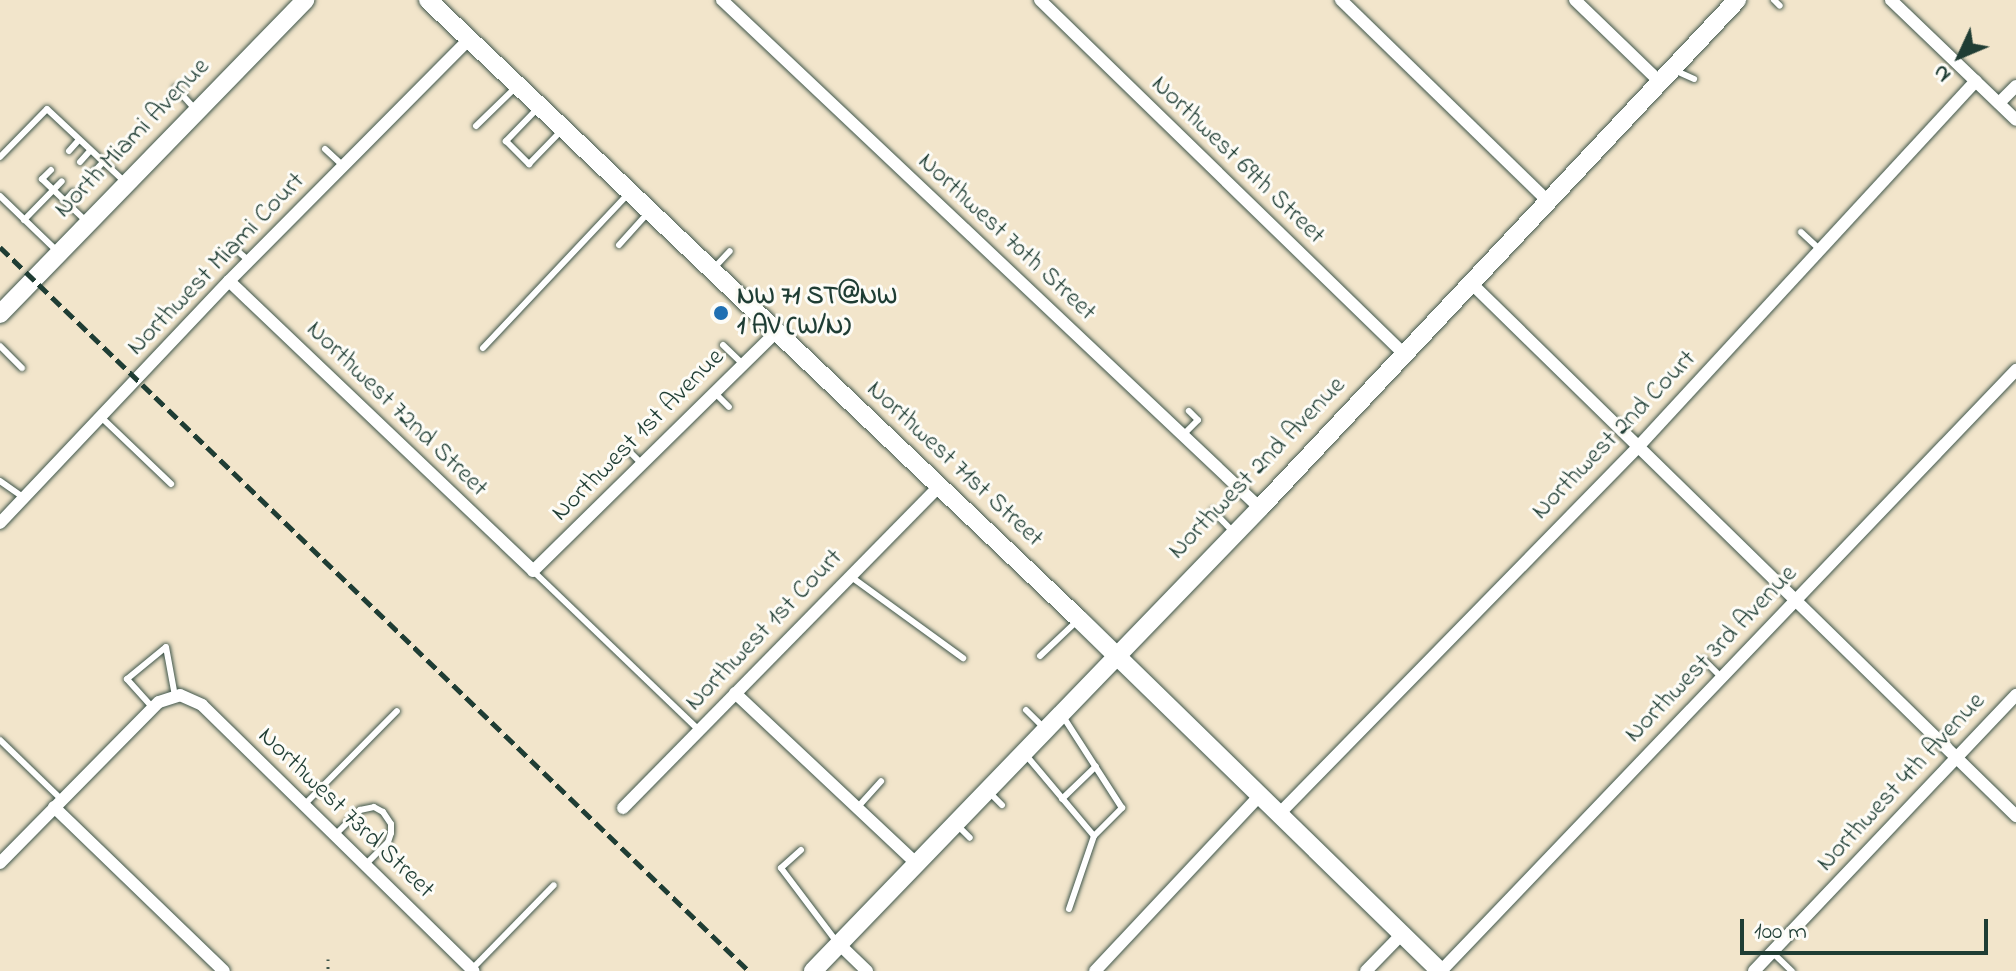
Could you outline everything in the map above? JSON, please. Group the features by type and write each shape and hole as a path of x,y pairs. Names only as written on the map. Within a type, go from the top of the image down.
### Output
{"street":[{"name":"North Miami Avenue","path":"0,314 305,0"},
{"name":"Northwest 71st Street","path":"428,0 1079,619 1441,971"},
{"name":"Northwest 70th Street","path":"722,0 1260,508"},
{"name":"Northwest 69th Street","path":"1040,0 1403,353"},
{"path":"1341,0 1547,200"},
{"path":"1575,0 1665,75"},
{"name":"Northwest 2nd Avenue","path":"813,971 1260,508 1737,0"},
{"path":"1891,0 2016,120"},
{"name":"Northwest Miami Court","path":"0,523 229,281 469,39"},
{"name":"Northwest 2nd Court","path":"1279,814 1638,447 1976,81"},
{"path":"1999,103 2016,86"},
{"name":"Northwest 72nd Street","path":"229,281 533,571"},
{"path":"1470,282 2016,816"},
{"name":"Northwest 1st Avenue","path":"533,571 776,332"},
{"name":"Northwest 3rd Avenue","path":"1441,971 2016,370"},
{"name":"Northwest 1st Court","path":"623,808 939,486"},
{"path":"735,693 916,863"},
{"name":"Northwest 4th Avenue","path":"1754,971 2016,695"},
{"path":"0,863 159,702 178,696"},
{"name":"Northwest 73rd Street","path":"178,696 202,705 473,970"},
{"path":"1095,971 1260,795"},
{"path":"58,803 224,971"},
{"path":"1366,971 1402,934"},
{"path":"839,944 867,971"}],"lane":[{"path":"1774,0 1780,6"},
{"path":"1665,75 1694,79"},
{"path":"476,126 517,85"},
{"path":"176,88 197,110"},
{"path":"539,106 506,141 529,164 563,130"},
{"path":"0,157 47,109 126,184"},
{"path":"69,151 79,140"},
{"path":"325,149 343,166"},
{"path":"80,162 90,151"},
{"path":"92,174 103,162"},
{"path":"51,170 42,179 88,223"},
{"path":"24,220 62,181"},
{"path":"65,201 73,192"},
{"path":"483,348 629,192"},
{"path":"0,196 59,253"},
{"path":"619,245 650,212"},
{"path":"1801,232 1820,250"},
{"path":"233,247 249,261"},
{"path":"711,270 730,251"},
{"path":"723,345 743,364"},
{"path":"0,346 22,368"},
{"path":"714,392 729,407"},
{"path":"1183,435 1198,420 1189,411"},
{"path":"101,417 171,484"},
{"path":"628,450 642,464"},
{"path":"0,481 24,498"},
{"path":"1213,511 1235,533"},
{"path":"533,571 699,730"},
{"path":"850,576 963,658"},
{"path":"1040,656 1079,619"},
{"path":"153,708 127,679 166,647 178,696"},
{"path":"1704,660 1721,677"},
{"path":"1026,710 1045,728"},
{"path":"304,805 397,711"},
{"path":"1060,713 1122,808 1094,836 1069,909"},
{"path":"0,740 58,803"},
{"path":"1023,751 1094,836"},
{"path":"1062,799 1096,766"},
{"path":"857,808 881,781"},
{"path":"986,789 1002,805"},
{"path":"335,835 360,810 374,807 383,812 391,824 391,833 365,865"},
{"path":"954,822 970,838"},
{"path":"801,850 781,868 839,944"},
{"path":"473,970 554,885"},
{"path":"1772,952 1792,971"}],"path":[{"path":"328,959 328,971"}],"railway":[{"path":"0,247 749,971"}],"place":[{"name":"NW 71 ST@NW 1 AV (W/N)","path":"721,313"}]}
